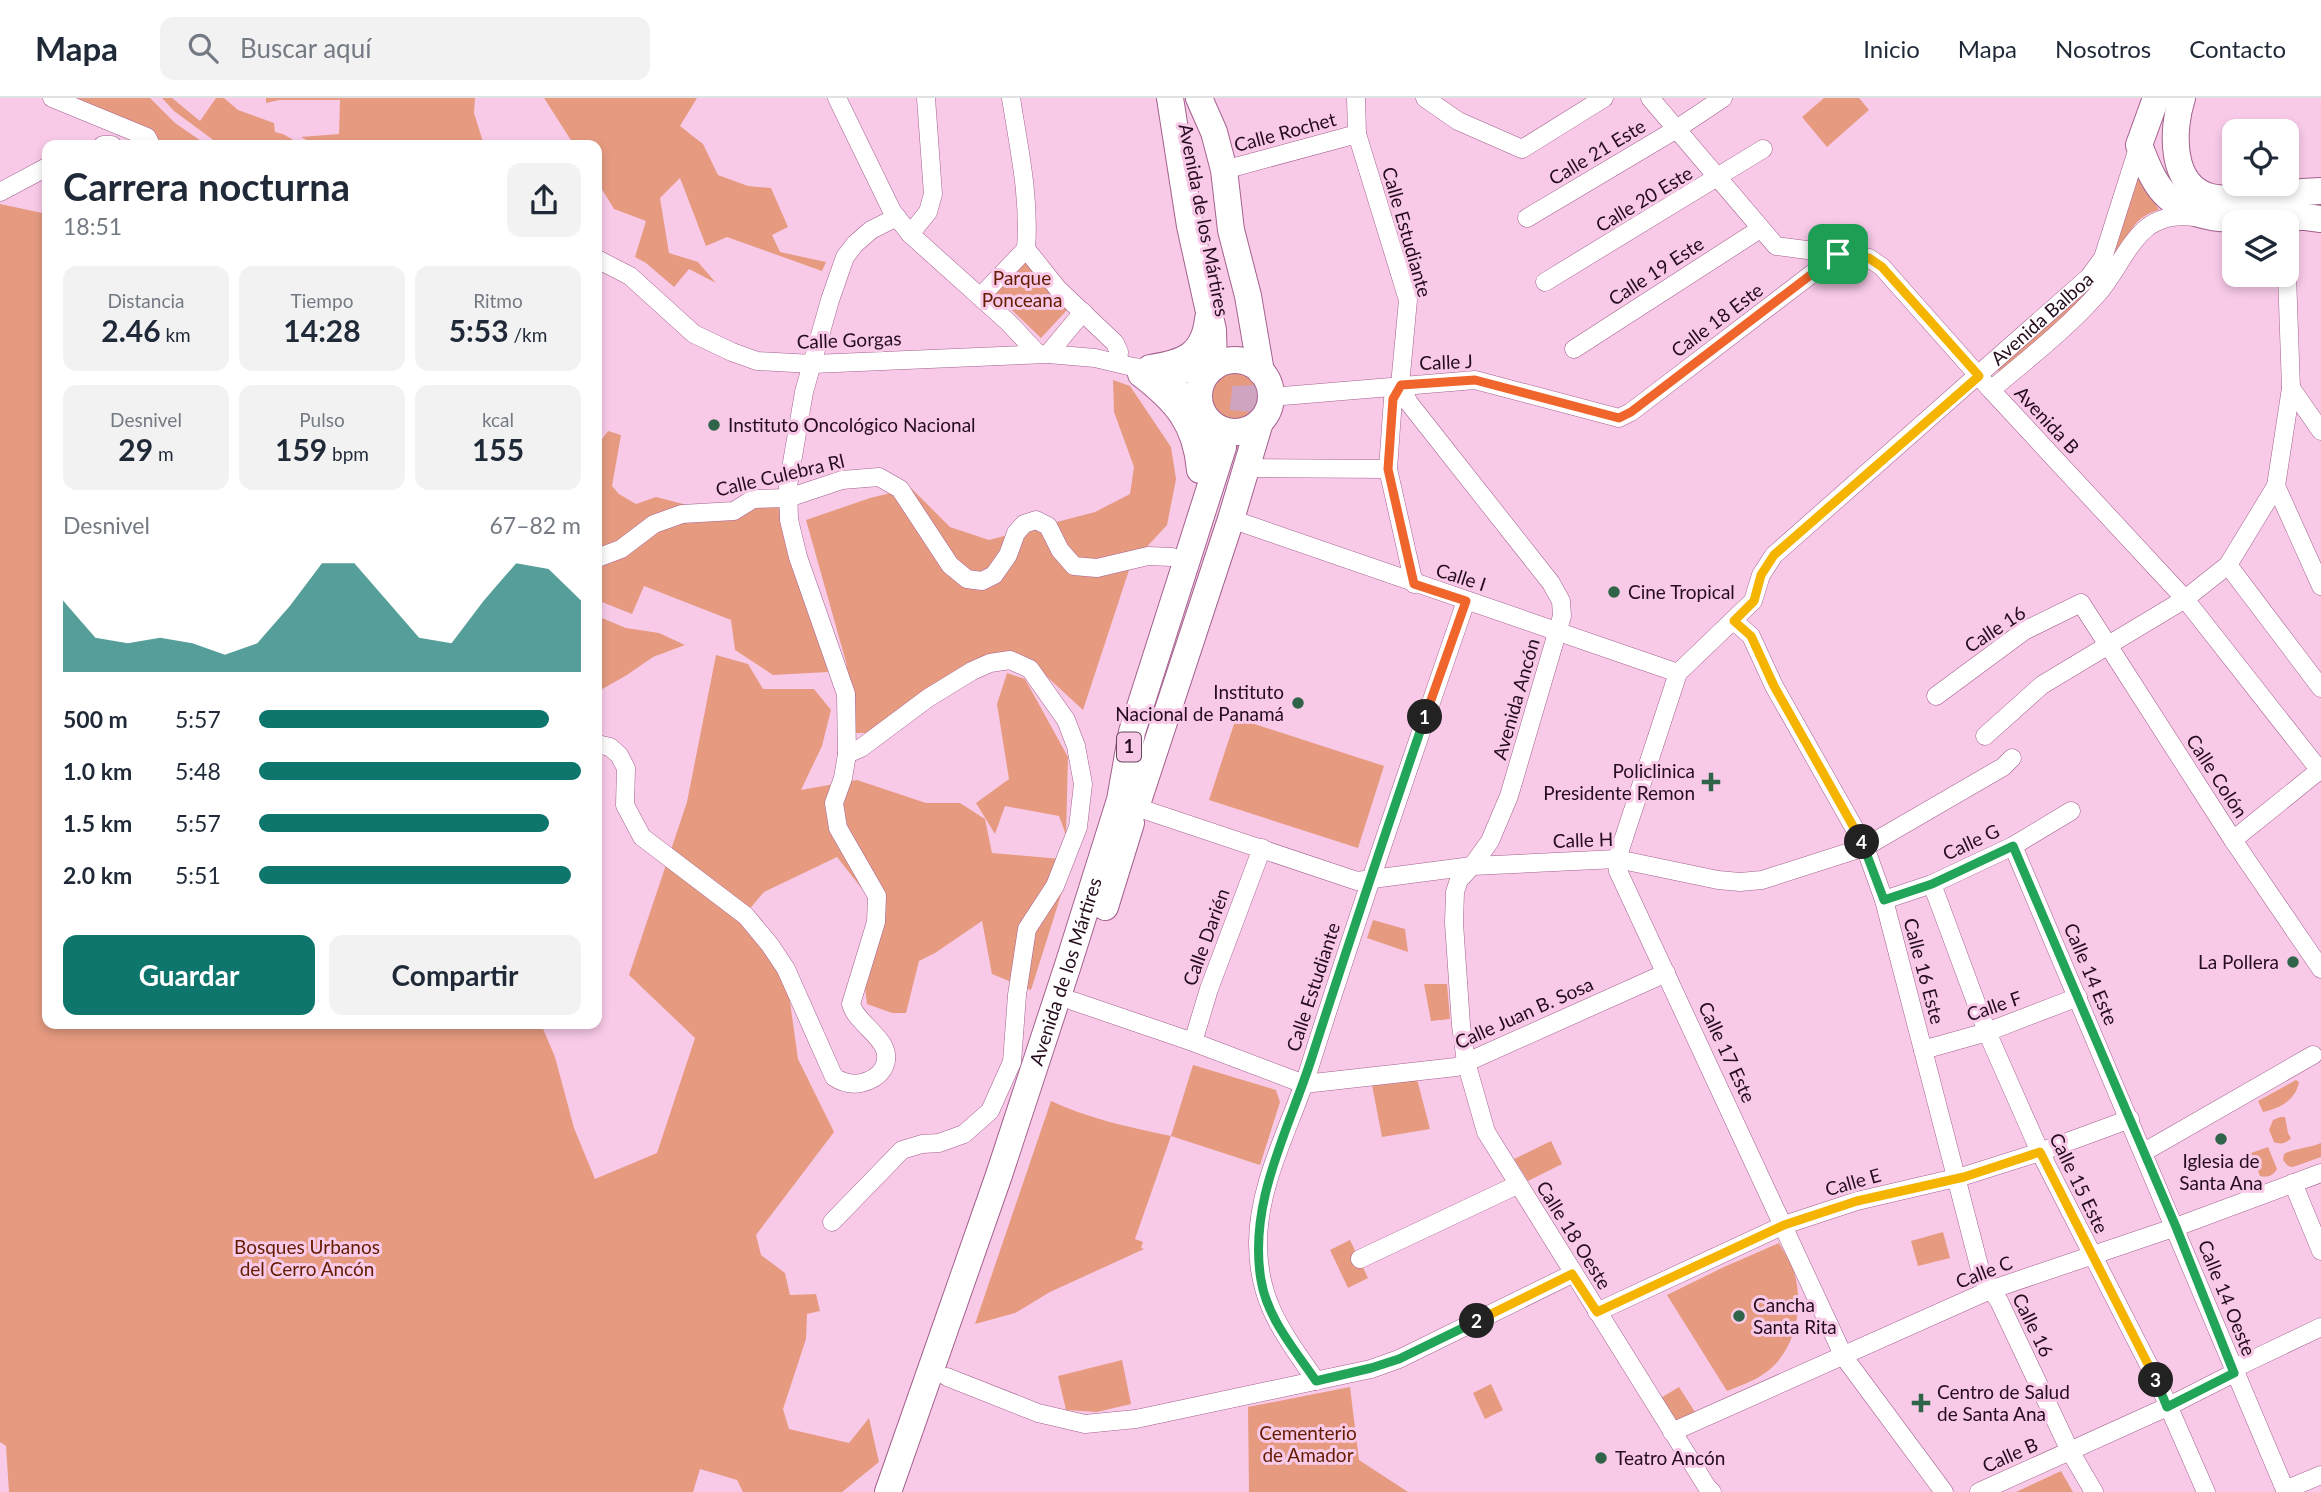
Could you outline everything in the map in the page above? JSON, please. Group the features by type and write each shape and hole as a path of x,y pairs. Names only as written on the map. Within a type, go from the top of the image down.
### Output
{"highway":[{"path":"1170,98 1190,226 1213,330 1210,371 1199,392 1199,401 1206,418 1230,448"},
{"name":"Avenida de los Mártires","path":"1176,98 1194,162 1202,231 1224,315 1235,343 1238,310 1217,231 1209,153 1189,98"},
{"path":"1199,98 1214,132 1224,170 1231,230 1248,296 1261,372"},
{"name":"Avenida Balboa","path":"2139,145 2156,98"},
{"path":"2182,98 2175,124 2177,155 2184,174 2197,190 2211,197 2231,198 2321,191"},
{"path":"2139,145 2155,180 2165,194 2179,206 2210,218 2222,218"},
{"path":"2299,220 2321,219"},
{"path":"1135,368 1180,362 1194,353 1202,343 1207,329 1209,310"},
{"path":"1200,476 1260,422 1266,414 1271,397 1267,380 1261,372 1244,361 1223,362 1210,371"},
{"path":"1103,852 1119,735 1172,557 1200,476 1195,443 1182,411 1135,368"},
{"path":"1136,807 1231,519 1232,432 1252,428 1260,422"},
{"name":"Avenida de los Mártires","path":"907,1492 1136,807 1145,743 1158,693 1206,553 1230,448"},
{"name":"Avenida de los Mártires","path":"888,1492 999,1175 1120,800 1132,732 1230,448"}],"street":[{"path":"52,98 148,137 149,140"},
{"path":"837,98 897,217 909,233 1043,354 1083,312"},
{"path":"909,233 928,212 933,194 926,98"},
{"path":"980,297 1026,249 1028,211 1011,98"},
{"name":"Calle Estudiante","path":"1356,98 1357,134 1408,300 1401,385 1393,399 1388,469 1414,584"},
{"path":"1425,98 1458,121 1522,149 1604,98"},
{"name":"Avenida B","path":"1650,98 1776,246 1869,258 1882,267 1985,383 2185,599 2321,770"},
{"name":"Calle 21 Este","path":"1527,218 1675,130 1723,98"},
{"name":"Calle Rochet","path":"1224,170 1357,134"},
{"name":"Avenida Balboa","path":"2110,262 2139,145"},
{"name":"Calle 20 Este","path":"1545,282 1763,149"},
{"path":"0,192 42,170"},
{"name":"Avenida Balboa","path":"1734,621 1754,601 1761,575 1774,555 1985,383 2089,277 2110,262 2148,227 2164,218 2181,215 2210,218"},
{"path":"602,745 610,747 619,755 626,768 625,805 642,836 746,916 786,969 834,1077 842,1082 855,1084 867,1082 879,1075 887,1055 883,1044 853,1012 851,1004 876,922 877,896 838,828 834,803 843,778 847,754 846,694 798,557 789,520 788,498 804,392 845,257 871,230 897,217"},
{"name":"Calle 19 Este","path":"1574,349 1760,229"},
{"path":"1026,249 1058,289 1115,343 1119,352 1135,368"},
{"name":"Calle 18 Este","path":"1619,418 1642,404 1838,254"},
{"name":"Calle Gorgas","path":"602,262 630,276 694,334 757,361 813,364 1043,354 1135,368 1210,371"},
{"path":"1985,736 2042,685 2185,599 2228,565 2276,486 2291,388 2287,287"},
{"name":"Calle Gorgas","path":"1135,368 1173,384 1199,401"},
{"name":"Calle J","path":"1271,397 1475,380 1619,418"},
{"name":"Avenida Ancón","path":"1401,385 1409,403 1551,583 1561,601 1562,616 1509,796 1490,841 1459,880 1455,892 1454,923 1466,1062"},
{"path":"2291,388 2321,431"},
{"path":"1230,448 1388,469"},
{"name":"Calle Culebra Rl","path":"602,556 621,549 654,524 682,514 734,511 753,499 788,498 842,480 879,477 900,489 950,565 967,579 982,581 994,575 1008,555 1016,533 1024,524 1036,520 1048,526 1060,550 1074,566 1097,568 1147,556 1172,557"},
{"path":"2276,486 2321,586"},
{"name":"Calle I","path":"1231,519 1678,673"},
{"path":"2228,565 2321,688"},
{"name":"Calle Estudiante","path":"1316,1381 1269,1308 1261,1280 1259,1217 1368,882 1466,601"},
{"name":"Calle Colón","path":"2081,603 2233,840 2321,968"},
{"name":"Calle 16","path":"1936,696 2024,631 2081,603"},
{"path":"1617,859 1678,673 1734,621"},
{"name":"Calle 16 Este","path":"1734,621 1751,636 1774,686 1865,847 1884,900 1982,1277 1990,1290"},
{"path":"832,1222 902,1150 922,1144 939,1143 964,1134 989,1111 1012,1062 1017,995 1027,929 1055,886 1078,827 1083,784 1076,746 1066,720 1030,669 1010,660 990,663 972,671 928,698 861,748 847,754"},
{"name":"Calle H","path":"1136,807 1357,881 1368,882 1472,866 1617,859 1740,882 1762,880 1865,847 2003,767 2012,758"},
{"path":"2233,840 2321,770"},
{"name":"Calle G","path":"1884,900 1932,884 2013,846 2071,811"},
{"name":"Calle 14 Este","path":"2013,846 2130,1119"},
{"name":"Calle Darién","path":"1193,1042 1209,989 1262,848"},
{"name":"Calle 17 Este","path":"1617,859 1618,871 1844,1357 1944,1492"},
{"name":"Calle 15 Este","path":"1932,884 1987,1032 2040,1152 2160,1387 2206,1492"},
{"name":"Calle Juan B. Sosa","path":"1073,1001 1304,1084 1456,1067 1666,973"},
{"name":"Calle F","path":"1923,1050 1987,1032 2078,997"},
{"path":"2144,1152 2313,1055"},
{"name":"Calle 18 Oeste","path":"1466,1062 1486,1132 1572,1274 1712,1492"},
{"name":"Calle E","path":"1597,1312 1784,1225 1857,1201 1955,1178 2040,1152 2130,1119"},
{"name":"Calle 14 Oeste","path":"2130,1119 2234,1373 2286,1491"},
{"name":"Calle C","path":"1672,1432 1990,1290 2176,1227 2321,1173"},
{"path":"2293,1183 2321,1251"},
{"path":"1360,1259 1517,1185"},
{"path":"947,1377 1038,1413 1085,1424 1136,1419 1316,1381 1399,1359 1572,1274"},
{"name":"Calle 16","path":"1990,1290 1999,1301 2070,1451 2094,1492"},
{"name":"Calle B","path":"1979,1492 2167,1407 2234,1373 2239,1366 2321,1327"},
{"path":"2286,1491 2321,1475"}],"green space":[{"path":"73,98 150,98 175,123 200,140 156,140"},
{"path":"162,98 172,98 200,121 216,98 224,98 238,110 274,123 275,132 293,140 213,140 174,111"},
{"path":"266,98 475,98 474,113 482,140 307,140 301,137 339,134 340,100 279,100 266,103"},
{"path":"544,98 697,98 680,126 703,144 718,175 748,186 771,188 788,227 772,235 780,252 826,262 822,271 727,237 706,246 680,178 660,198 669,253 698,262 716,283 689,269 674,287 635,257 646,221 614,209 602,189 602,140 571,140"},
{"path":"1824,98 1859,98 1869,110 1827,147 1802,117"},
{"path":"2139,174 2159,210 2139,221 2120,250 2106,262"},
{"name":"Bosques Urbanos del Cerro Ancón","path":"0,204 42,213 42,1029 543,1029 555,1057 574,1128 595,1179 657,1153 695,1038 629,975 687,802 716,655 748,664 763,689 814,689 831,710 822,746 801,790 857,780 926,803 960,803 985,819 992,853 1072,860 1031,990 992,974 982,921 919,961 906,1013 892,1013 867,1004 862,964 877,908 837,857 764,892 741,919 786,973 798,1059 834,1132 756,1235 761,1255 785,1273 790,1295 816,1294 820,1311 807,1314 806,1339 783,1409 789,1429 849,1443 869,1418 879,1462 842,1492 743,1492 737,1480 700,1469 693,1492 9,1492 6,1446 0,1442"},
{"name":"Parque Ponceana","path":"1022,256 1067,310 1041,338 992,291"},
{"path":"2084,292 2086,296 2044,336 1999,373 1998,369"},
{"path":"1235,369 1254,377 1262,396 1254,415 1235,423 1216,415 1208,396 1216,377"},
{"path":"1113,380 1130,386 1171,447 1176,479 1167,525 1131,564 1083,710 1030,661 999,652 970,666 871,733 855,733 846,662 806,520 870,498 911,488 950,527 989,540 1095,512 1130,494 1134,467 1114,412"},
{"path":"608,431 621,435 612,486 619,494 636,504 656,497 726,515 780,503 828,672 773,675 735,650 731,620 644,586 632,614 602,602 602,439"},
{"path":"602,618 626,628 659,633 685,645 653,657 602,689"},
{"path":"1007,673 1025,679 1068,757 1066,835 1059,816 1005,806 995,834 976,803 1009,779 997,704"},
{"path":"1236,718 1384,766 1358,848 1209,800"},
{"path":"1373,920 1405,929 1408,952 1367,938"},
{"path":"1424,984 1447,984 1450,1019 1431,1021"},
{"path":"1193,1065 1276,1090 1280,1102 1260,1165 1171,1136"},
{"path":"1417,1079 1430,1129 1382,1137 1372,1085"},
{"path":"2296,1080 2299,1082 2291,1098 2263,1112 2258,1101"},
{"path":"1051,1101 1095,1118 1171,1136 1135,1239 1143,1242 1141,1248 1144,1249 1050,1292 1015,1313 975,1324"},
{"path":"2285,1117 2291,1138 2281,1143 2274,1142 2269,1130 2273,1120"},
{"path":"1551,1141 1562,1164 1528,1181 1514,1159"},
{"path":"2321,1143 2321,1157 2293,1167 2283,1160 2287,1152"},
{"path":"2268,1147 2277,1169 2265,1177 2260,1176 2251,1153"},
{"path":"1943,1232 1950,1258 1918,1266 1911,1241"},
{"path":"1350,1240 1368,1278 1348,1288 1330,1250"},
{"name":"Cancha Santa Rita","path":"1779,1243 1793,1268 1797,1286 1797,1315 1790,1343 1773,1366 1762,1375 1727,1391 1667,1295"},
{"path":"1122,1360 1131,1404 1097,1412 1066,1410 1058,1376"},
{"path":"1491,1384 1503,1410 1485,1419 1473,1393"},
{"name":"Cementerio de Amador","path":"1350,1387 1359,1460 1408,1492 1249,1492 1248,1407"},
{"path":"1679,1387 1695,1412 1679,1422 1672,1420 1659,1399"},
{"path":"2061,1471 2073,1492 2016,1492"}],"tunnel":[{"path":"1238,450 1245,392 1242,343"}],"place":[{"name":"Instituto Oncológico Nacional","path":"714,425"},
{"name":"Cine Tropical","path":"1614,592"},
{"name":"Instituto Nacional de Panamá","path":"1298,703"},
{"name":"Policlinica Presidente Remon","path":"1711,782"},
{"name":"La Pollera","path":"2293,962"},
{"name":"Iglesia de Santa Ana","path":"2221,1139"},
{"name":"Cancha Santa Rita","path":"1739,1316"},
{"name":"Centro de Salud de Santa Ana","path":"1921,1403"},
{"name":"Teatro Ancón","path":"1601,1458"}],"route":[{"path":"1838,254 1869,258 1882,267 1979,376 1774,555 1761,575 1754,601 1734,621 1751,636 1774,686 1865,847 1884,900 1932,884 2013,846 2176,1227 2234,1373 2167,1407 2160,1387 2040,1152 1964,1177 1857,1201 1784,1225 1597,1312 1572,1274 1399,1359 1316,1381 1269,1308 1261,1280 1259,1217 1368,882 1466,601 1414,584 1388,469 1393,399 1401,385 1475,380 1619,418 1631,412 1838,254"}]}
